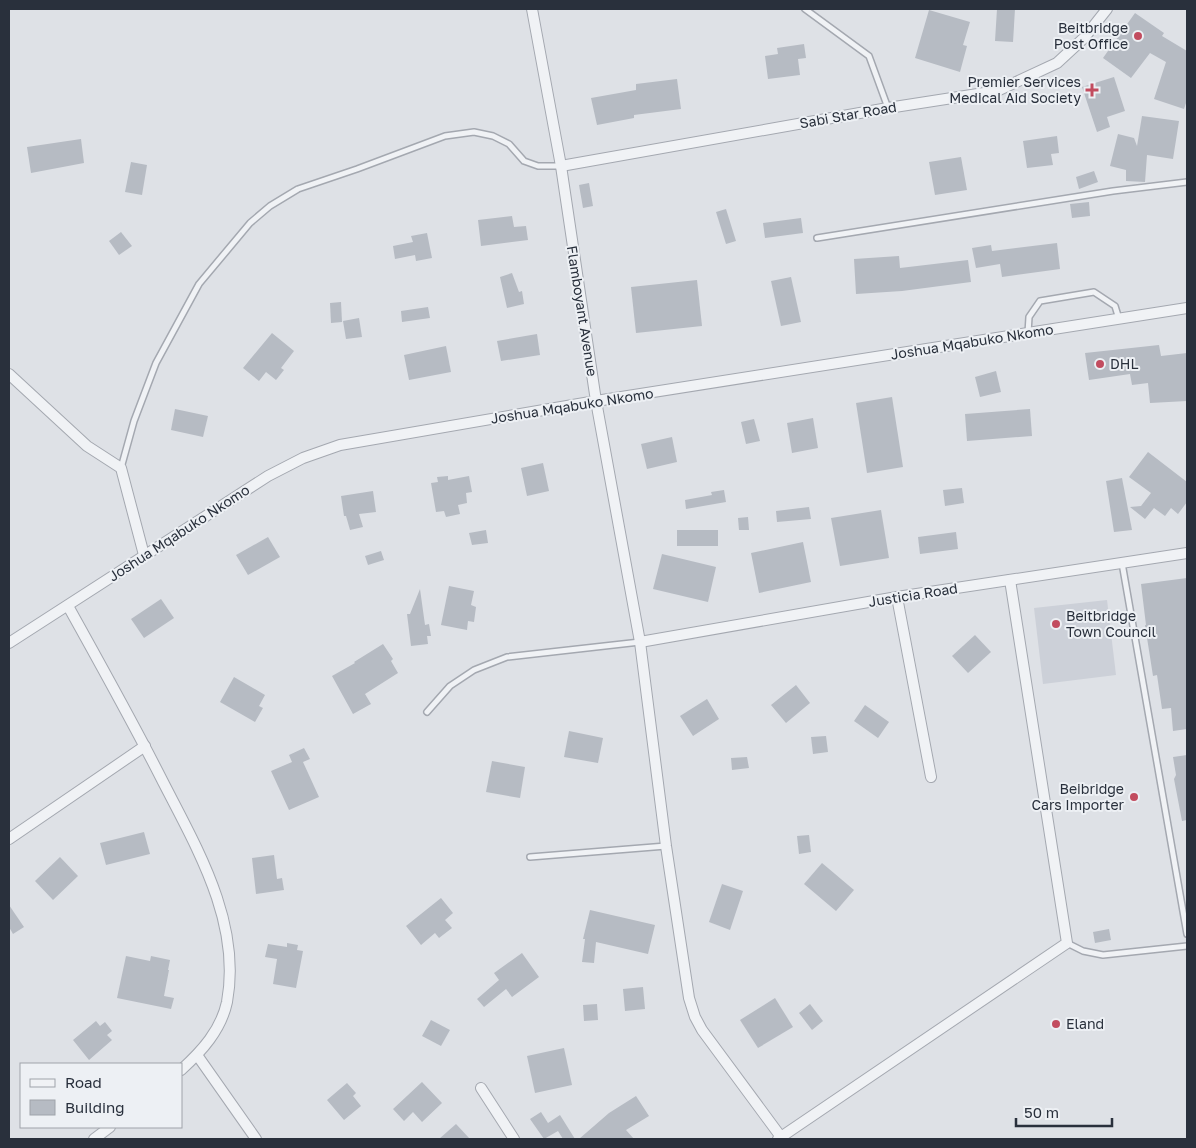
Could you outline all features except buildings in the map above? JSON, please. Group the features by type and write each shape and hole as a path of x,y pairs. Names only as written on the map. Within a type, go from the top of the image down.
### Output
{"street":[{"name":"Flamboyant Avenue","path":"532,9 561,166 596,401 640,642 688,998 702,1030 779,1138"},
{"name":"Sabi Star Road","path":"561,166 888,108 997,91 1057,63 1084,38 1107,9"},
{"name":"Joshua Mqabuko Nkomo","path":"9,643 268,476 304,458 340,445 596,401 1187,308"},
{"path":"9,374 87,446 121,468 144,555"},
{"name":"Justicia Road","path":"640,642 897,597 1187,553"},
{"path":"779,1138 1066,943 1010,580"},
{"path":"897,597 931,777"},
{"path":"68,606 145,746 206,866 225,929 230,974 227,1002 222,1019 197,1055 182,1069"},
{"path":"9,839 145,746"},
{"path":"197,1055 256,1139"},
{"path":"480,1088 514,1139"},
{"path":"94,1139 109,1128"}],"lane":[{"path":"805,9 869,56 888,108"},
{"path":"121,468 134,420 156,363 200,284 250,222 270,206 298,189 445,136 474,132 493,136 509,144 524,161 538,166 561,166"},
{"path":"816,238 1113,191 1187,182"},
{"path":"1028,333 1029,317 1040,301 1094,292 1115,306 1119,319"},
{"path":"1122,562 1187,934"},
{"path":"427,712 450,686 474,670 507,657 640,642"},
{"path":"530,857 666,846"},
{"path":"1066,943 1082,951 1103,954 1187,946"}],"shaded area":[{"path":"1107,600 1116,675 1043,684 1034,608"}],"place":[{"name":"Beitbridge Post Office","path":"1138,36"},
{"name":"Premier Services Medical Aid Society","path":"1092,90"},
{"name":"DHL","path":"1100,364"},
{"name":"Beitbridge Town Council","path":"1056,624"},
{"name":"Beibridge Cars Importer","path":"1134,797"},
{"name":"Eland","path":"1056,1024"}]}
